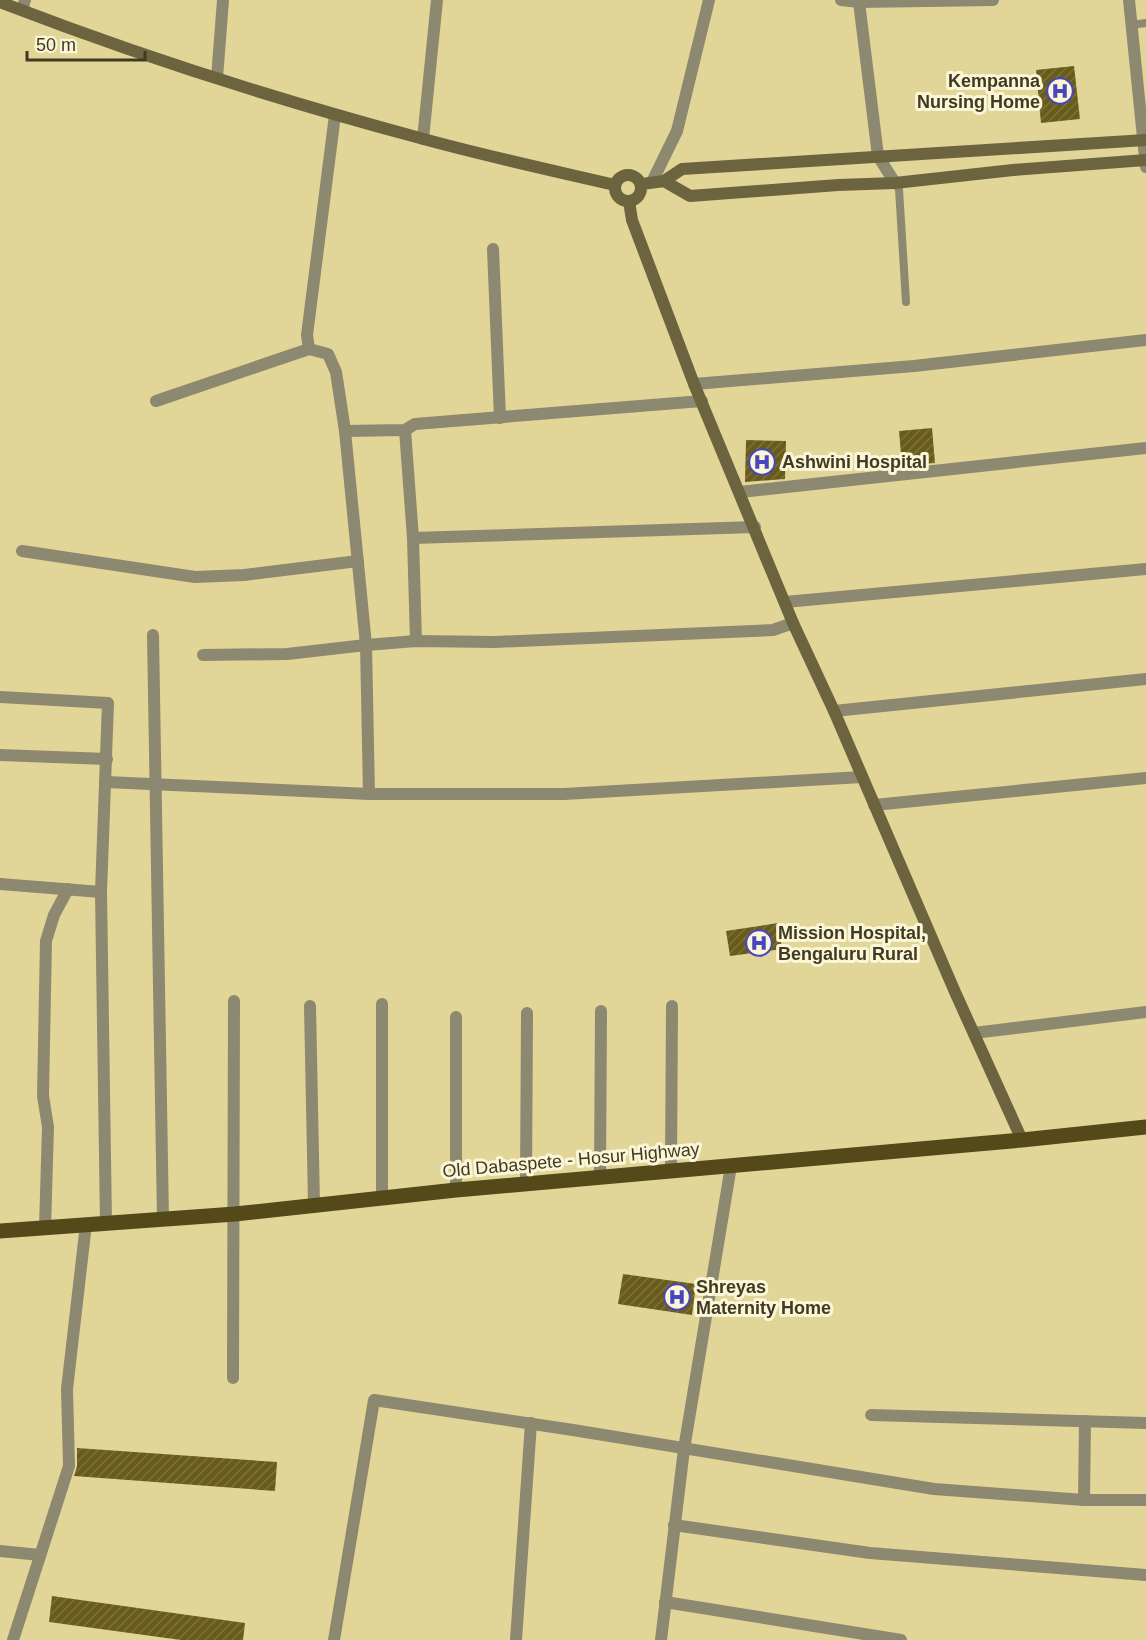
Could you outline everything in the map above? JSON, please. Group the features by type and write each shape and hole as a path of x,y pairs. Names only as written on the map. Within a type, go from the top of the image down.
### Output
{"main road":[{"path":"0,2 23,5 108,43 335,115 423,139 615,185"},
{"path":"1144,140 682,169 652,182 636,199 624,202 619,198 615,185 618,179 626,174 652,182 690,196 895,183 1013,170 1146,162"},
{"path":"629,201 632,220 694,384 784,602 1022,1140"},
{"name":"Old Dabaspete - Hosur Highway","path":"0,1231 235,1214 382,1197 1146,1127"}],"street":[{"path":"217,78 223,0"},
{"path":"423,139 437,0"},
{"path":"652,182 677,131 709,0"},
{"path":"841,0 993,0"},
{"path":"1129,0 1143,115 1146,162"},
{"path":"859,1 878,156 895,183"},
{"path":"309,349 307,335 335,115"},
{"path":"493,249 500,418"},
{"path":"694,384 914,366 1146,340"},
{"path":"156,401 309,349 328,354 336,372 345,431 366,645 369,794"},
{"path":"345,431 405,430 415,424 702,401"},
{"path":"405,430 413,538 416,640"},
{"path":"740,492 1146,448"},
{"path":"413,538 754,527"},
{"path":"22,551 195,577 244,576 358,561"},
{"path":"784,602 1146,569"},
{"path":"203,655 287,654 416,640 495,642 773,630 793,623"},
{"path":"153,635 163,1219"},
{"path":"834,711 1146,679"},
{"path":"0,697 108,703 102,892 106,1223"},
{"path":"0,755 107,759"},
{"path":"106,782 369,794 564,794 862,777"},
{"path":"874,805 1146,778"},
{"path":"0,884 102,892"},
{"path":"45,1228 48,1127 43,1096 46,942 54,915 68,890"},
{"path":"233,1378 234,1002"},
{"path":"382,1004 382,1197"},
{"path":"310,1006 314,1204"},
{"path":"671,1171 672,1006"},
{"path":"600,1178 601,1011"},
{"path":"974,1033 1146,1012"},
{"path":"526,1184 527,1013"},
{"path":"456,1017 456,1190"},
{"path":"661,1640 684,1449 731,1166"},
{"path":"14,1640 69,1466 67,1389 86,1224"},
{"path":"334,1640 374,1400 531,1423 934,1489 1084,1500 1146,1500"},
{"path":"871,1415 1146,1423"},
{"path":"1084,1500 1085,1421"},
{"path":"516,1640 531,1423"},
{"path":"674,1525 870,1553 1146,1575"},
{"path":"0,1551 40,1555"},
{"path":"665,1602 901,1640"}],"lane":[{"path":"1131,25 1146,23"},
{"path":"895,183 899,189 906,302"}],"building":[{"path":"1074,66 1080,119 1041,123 1036,70"},
{"path":"932,428 935,463 902,466 899,431"},
{"path":"746,440 786,441 785,479 745,482"},
{"path":"778,923 782,949 730,956 726,931"},
{"path":"623,1274 696,1284 692,1315 618,1304"},
{"path":"77,1448 277,1462 275,1491 74,1476 77,1466"},
{"path":"52,1596 245,1623 243,1640 181,1640 49,1622"}],"place":[{"name":"Kempanna Nursing Home","path":"1060,91"},
{"name":"Ashwini Hospital","path":"762,462"},
{"name":"Mission Hospital, Bengaluru Rural","path":"759,943"},
{"name":"Shreyas Maternity Home","path":"677,1297"}]}
